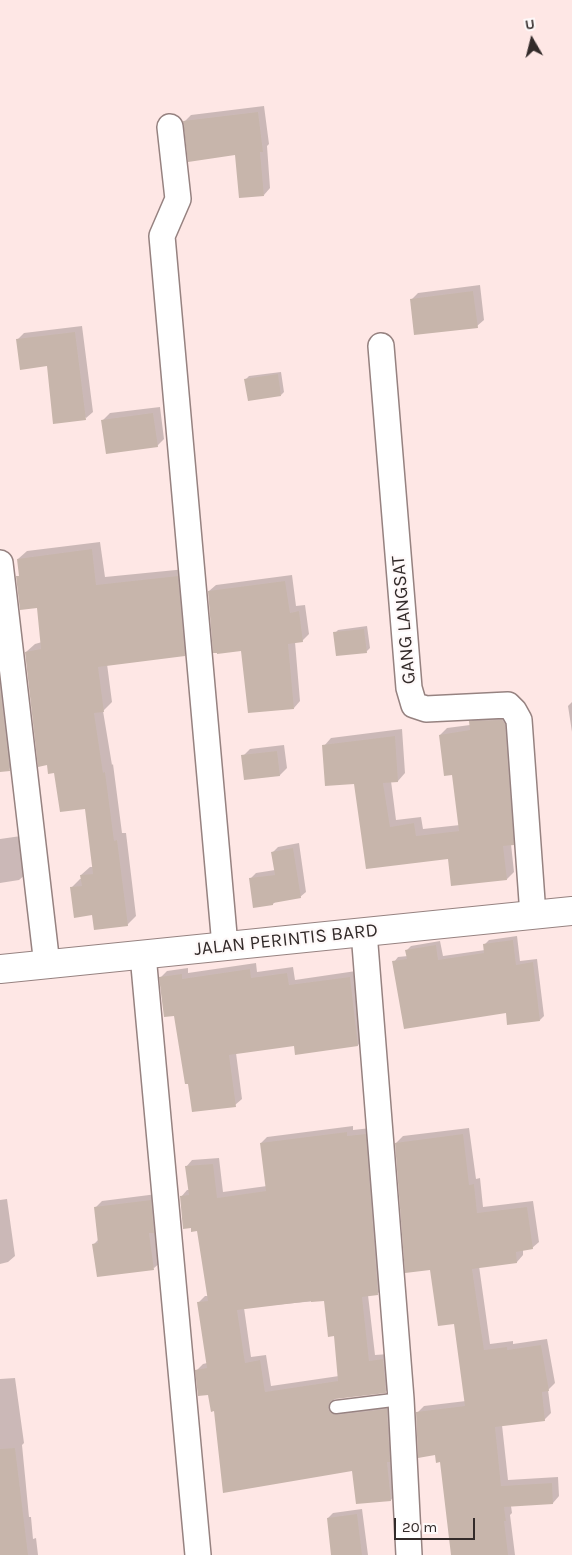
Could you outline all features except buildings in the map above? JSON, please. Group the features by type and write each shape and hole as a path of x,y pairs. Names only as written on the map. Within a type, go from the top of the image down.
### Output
{"street":[{"path":"170,127 178,199 162,236 226,946"},
{"name":"GANG LANGSAT","path":"381,346 410,688 414,705 426,709 508,705 514,711 519,720 533,915"},
{"path":"0,563 47,964"},
{"name":"JALAN PERINTIS BARD","path":"0,969 572,911"},
{"path":"364,932 401,1400 409,1555"},
{"path":"143,955 198,1555"}],"lane":[{"path":"336,1407 401,1400"}]}
